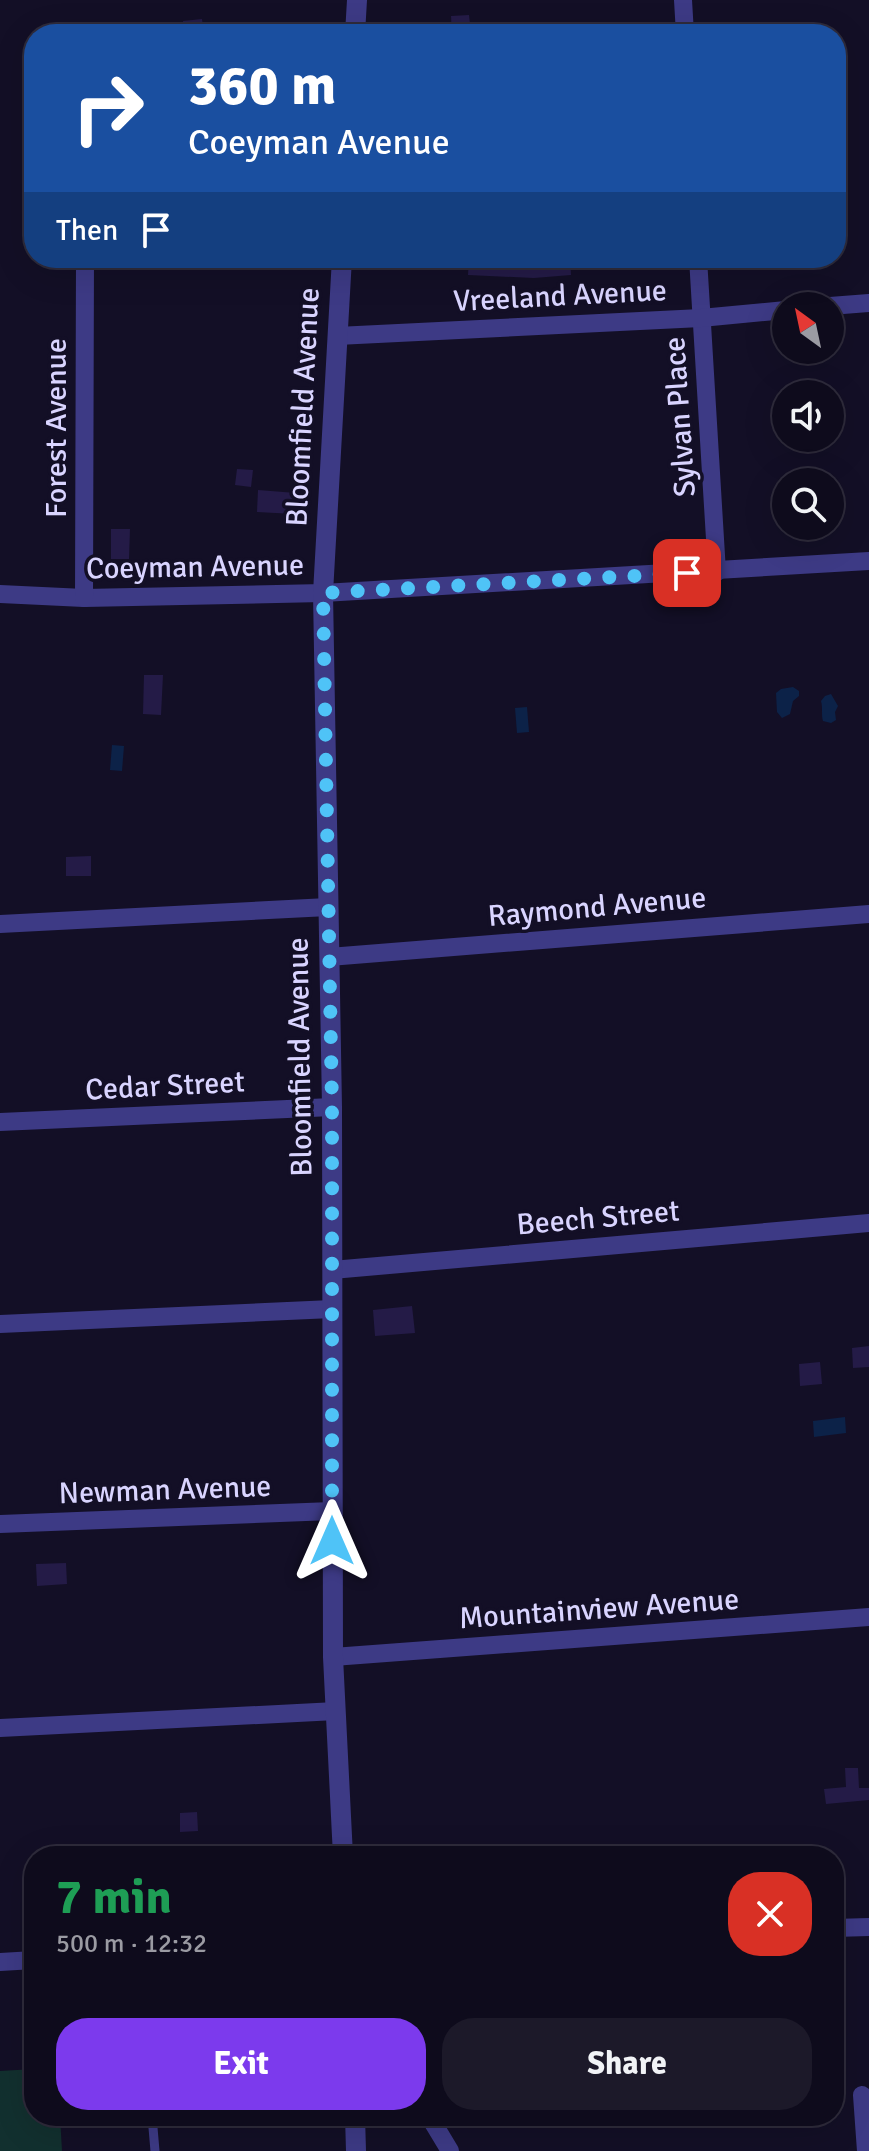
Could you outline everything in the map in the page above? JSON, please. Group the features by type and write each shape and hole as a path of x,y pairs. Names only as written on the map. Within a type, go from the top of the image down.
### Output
{"street":[{"path":"356,24 357,0"},
{"path":"683,0 684,24"},
{"name":"Forest Avenue","path":"84,598 85,268"},
{"name":"Bloomfield Avenue","path":"341,268 323,593 332,1107 333,1657 343,1846"},
{"name":"Sylvan Place","path":"698,268 717,572"},
{"path":"844,305 869,303"},
{"name":"Vreeland Avenue","path":"337,336 701,318 772,311"},
{"name":"Coeyman Avenue","path":"0,594 84,598 323,593 869,561"},
{"path":"0,924 328,907"},
{"name":"Raymond Avenue","path":"329,957 869,914"},
{"name":"Cedar Street","path":"0,1122 332,1107"},
{"name":"Beech Street","path":"332,1270 869,1223"},
{"path":"0,1324 332,1309"},
{"name":"Newman Avenue","path":"0,1524 332,1511"},
{"name":"Mountainview Avenue","path":"333,1657 869,1617"},
{"path":"0,1728 336,1711"},
{"path":"844,1928 869,1927"},
{"path":"0,1962 24,1961"},
{"path":"862,2095 866,2151"},
{"path":"355,2126 356,2151"},
{"path":"435,2126 450,2151"}],"lane":[{"path":"153,2126 155,2151"}],"green space":[{"path":"24,2070 24,2126 61,2126 62,2151 0,2151 0,2071"}],"water":[{"path":"793,687 799,691 799,696 793,701 790,714 782,718 777,712 776,693"},
{"path":"831,694 838,706 836,720 831,723 823,721 821,701"},
{"path":"527,707 529,732 517,733 515,708"},
{"path":"112,745 124,746 122,771 110,770"},
{"path":"845,1417 846,1433 814,1437 813,1421"}],"building":[{"path":"469,15 470,24 451,24 451,16"},
{"path":"202,19 203,24 183,24 183,21"},
{"path":"468,268 571,268 571,275 534,278 468,275"},
{"path":"237,469 253,470 251,487 235,485"},
{"path":"258,490 296,493 294,514 257,512"},
{"path":"111,529 130,529 129,559 111,559"},
{"path":"144,675 163,675 161,715 143,714"},
{"path":"91,856 91,876 66,876 66,857"},
{"path":"412,1306 415,1333 375,1336 373,1310"},
{"path":"869,1346 869,1367 853,1368 852,1348"},
{"path":"820,1362 822,1384 800,1386 799,1364"},
{"path":"66,1563 67,1584 37,1586 36,1564"},
{"path":"845,1768 858,1768 859,1788 869,1788 869,1800 826,1804 824,1789 846,1787"},
{"path":"197,1812 198,1831 180,1832 180,1813"}],"route":[{"path":"332,1541 332,1107 323,593 687,573"}]}
